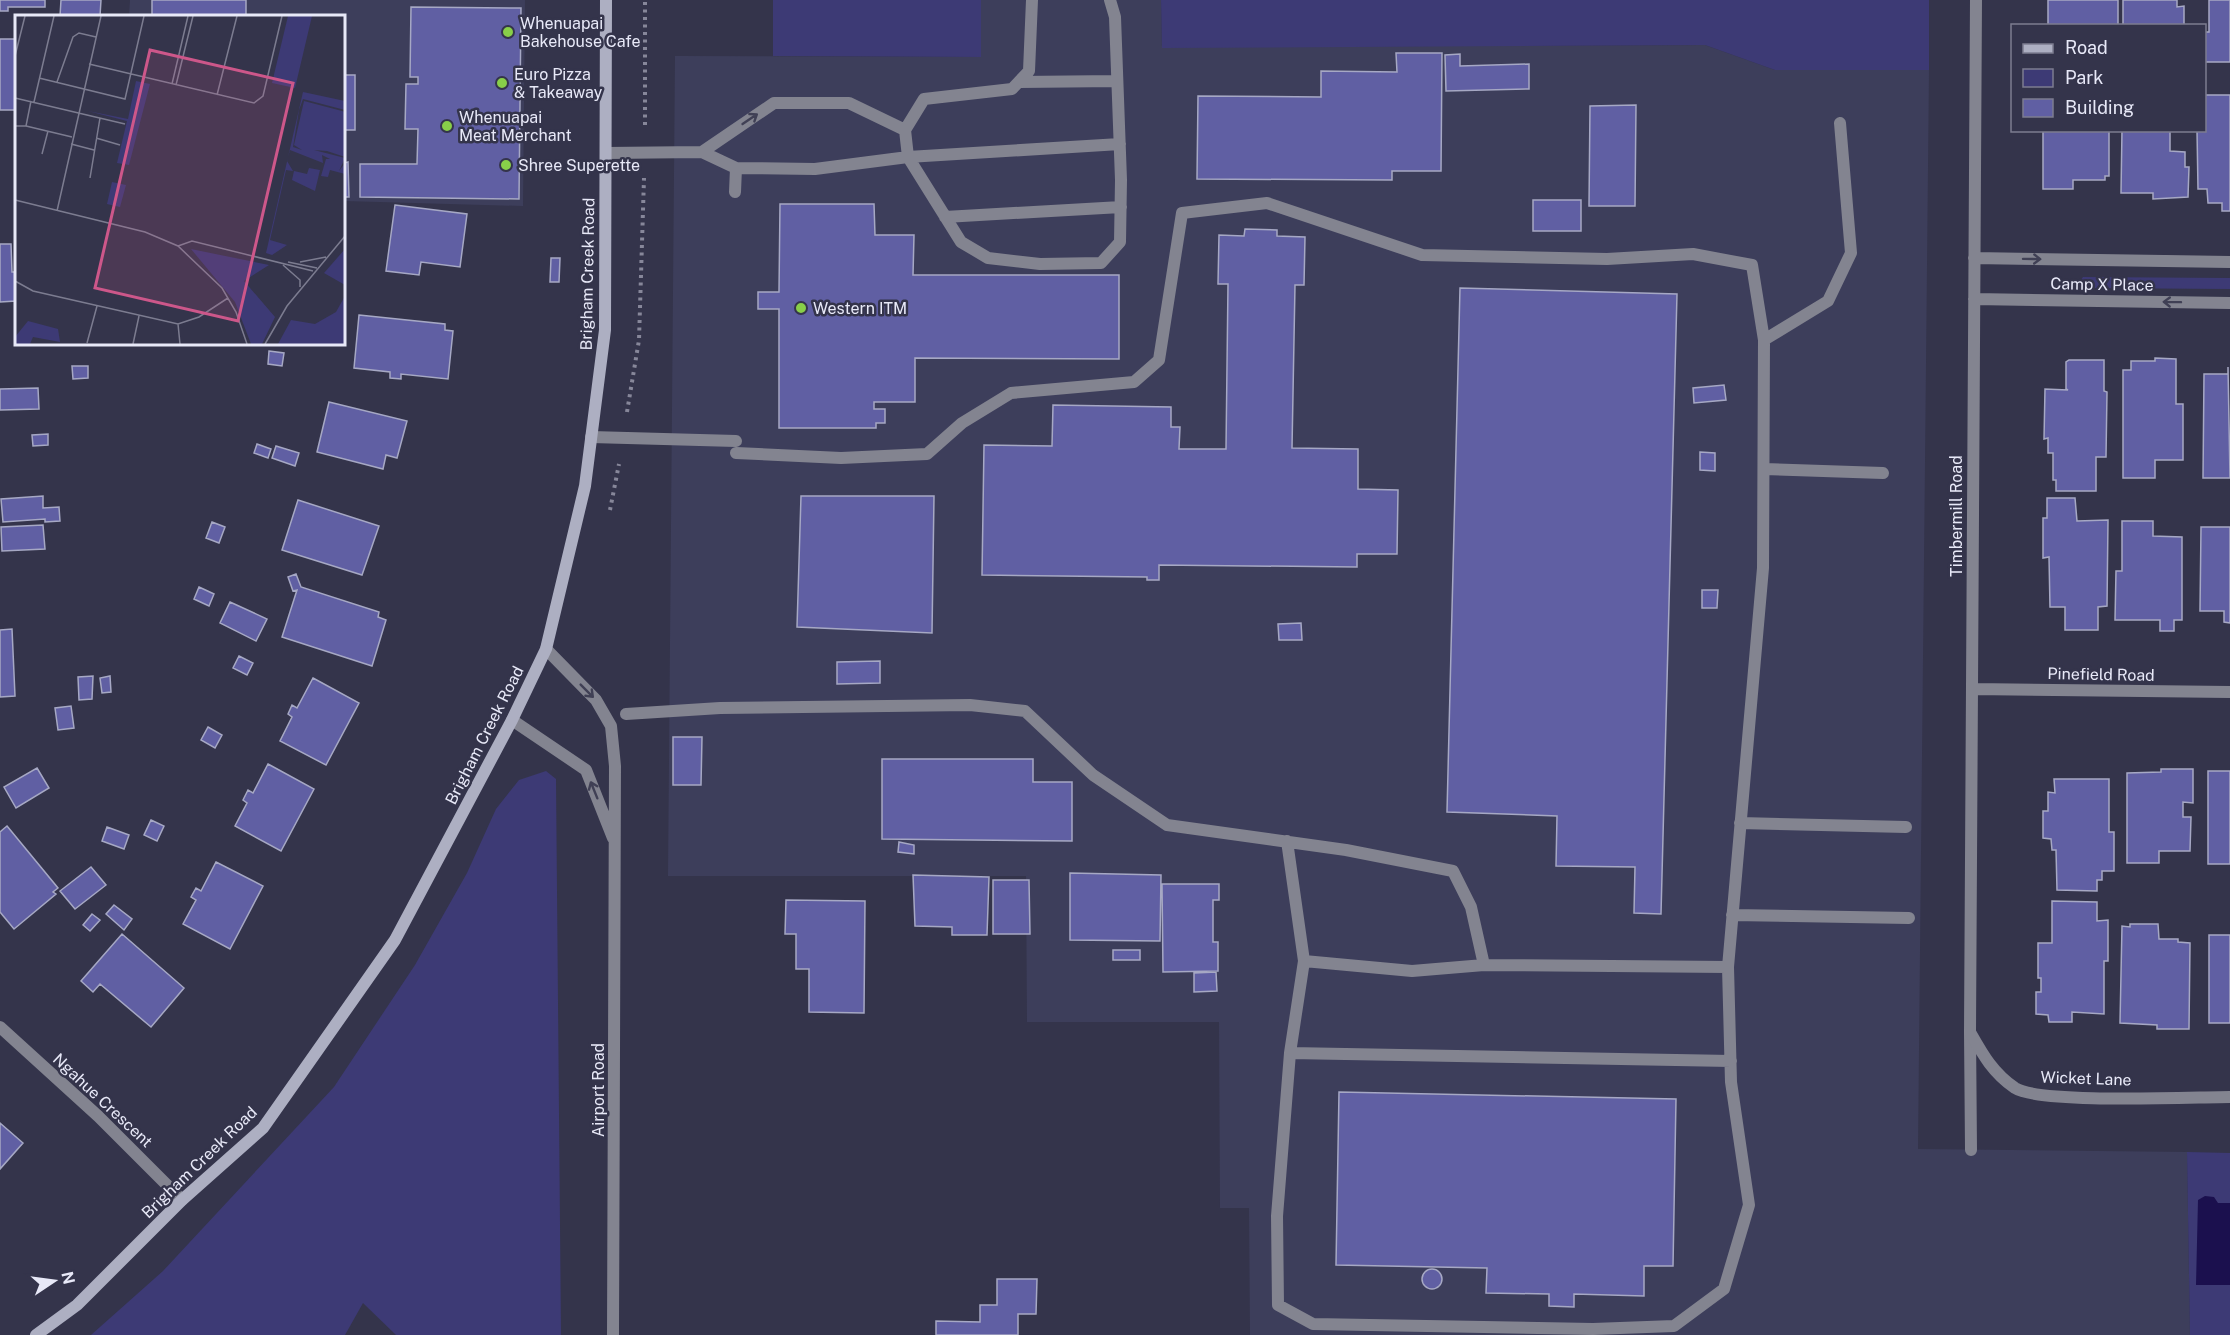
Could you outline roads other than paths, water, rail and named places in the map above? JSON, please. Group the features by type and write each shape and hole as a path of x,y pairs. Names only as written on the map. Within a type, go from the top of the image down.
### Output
{"main road":[{"name":"Brigham Creek Road","path":"36,1335 77,1305 182,1200 263,1128 394,940 512,720 546,649 585,486 604,330 606,0"}],"street":[{"path":"1032,0 1029,71 1012,89 924,99 905,130 908,157 962,242 988,258 1040,264 1101,262 1120,242 1120,144 1115,17 1110,0"},
{"name":"Timbermill Road","path":"1971,1150 1976,0"},
{"path":"1018,82 1116,81"},
{"path":"702,152 774,103 849,103 905,130"},
{"path":"1764,340 1828,301 1851,254 1840,123"},
{"path":"606,153 702,152 736,168 815,169 908,157 1120,144"},
{"path":"735,192 736,168"},
{"path":"591,437 736,447 841,458 927,454 962,423 1011,393 1134,382 1159,360 1182,213 1267,203 1422,255 1607,259 1694,254 1752,265 1764,340 1763,568 1728,967 1731,1082 1749,1204 1724,1289 1674,1326 1593,1329 1313,1324 1278,1305 1277,1216 1290,1053 1304,961 1287,841"},
{"path":"945,217 1121,207"},
{"name":"Camp X Place","path":"1974,258 2230,262"},
{"name":"Camp X Place","path":"1974,299 2230,303"},
{"path":"1764,469 1883,473"},
{"name":"Airport Road","path":"546,649 596,700 611,726 615,766 613,1335"},
{"name":"Pinefield Road","path":"1972,688 2230,692"},
{"path":"626,714 720,708 970,705 1025,711 1093,775 1167,825 1346,849 1453,871 1471,907 1484,965"},
{"name":"Airport Road","path":"512,720 586,770 616,845"},
{"path":"1740,823 1906,827"},
{"path":"1732,915 1909,918"},
{"path":"1304,961 1412,971 1484,965 1728,967"},
{"name":"Ngahue Crescent","path":"0,1027 98,1116 182,1200"},
{"name":"Wicket Lane","path":"1970,1032 1991,1069 2018,1089 2050,1096 2230,1097"},
{"path":"1290,1053 1731,1061"}],"place":[{"name":"Whenuapai Bakehouse Cafe","path":"508,32"},
{"name":"Euro Pizza & Takeaway","path":"502,83"},
{"name":"Whenuapai Meat Merchant","path":"447,126"},
{"name":"Shree Superette","path":"506,165"},
{"name":"Western ITM","path":"801,308"}]}
